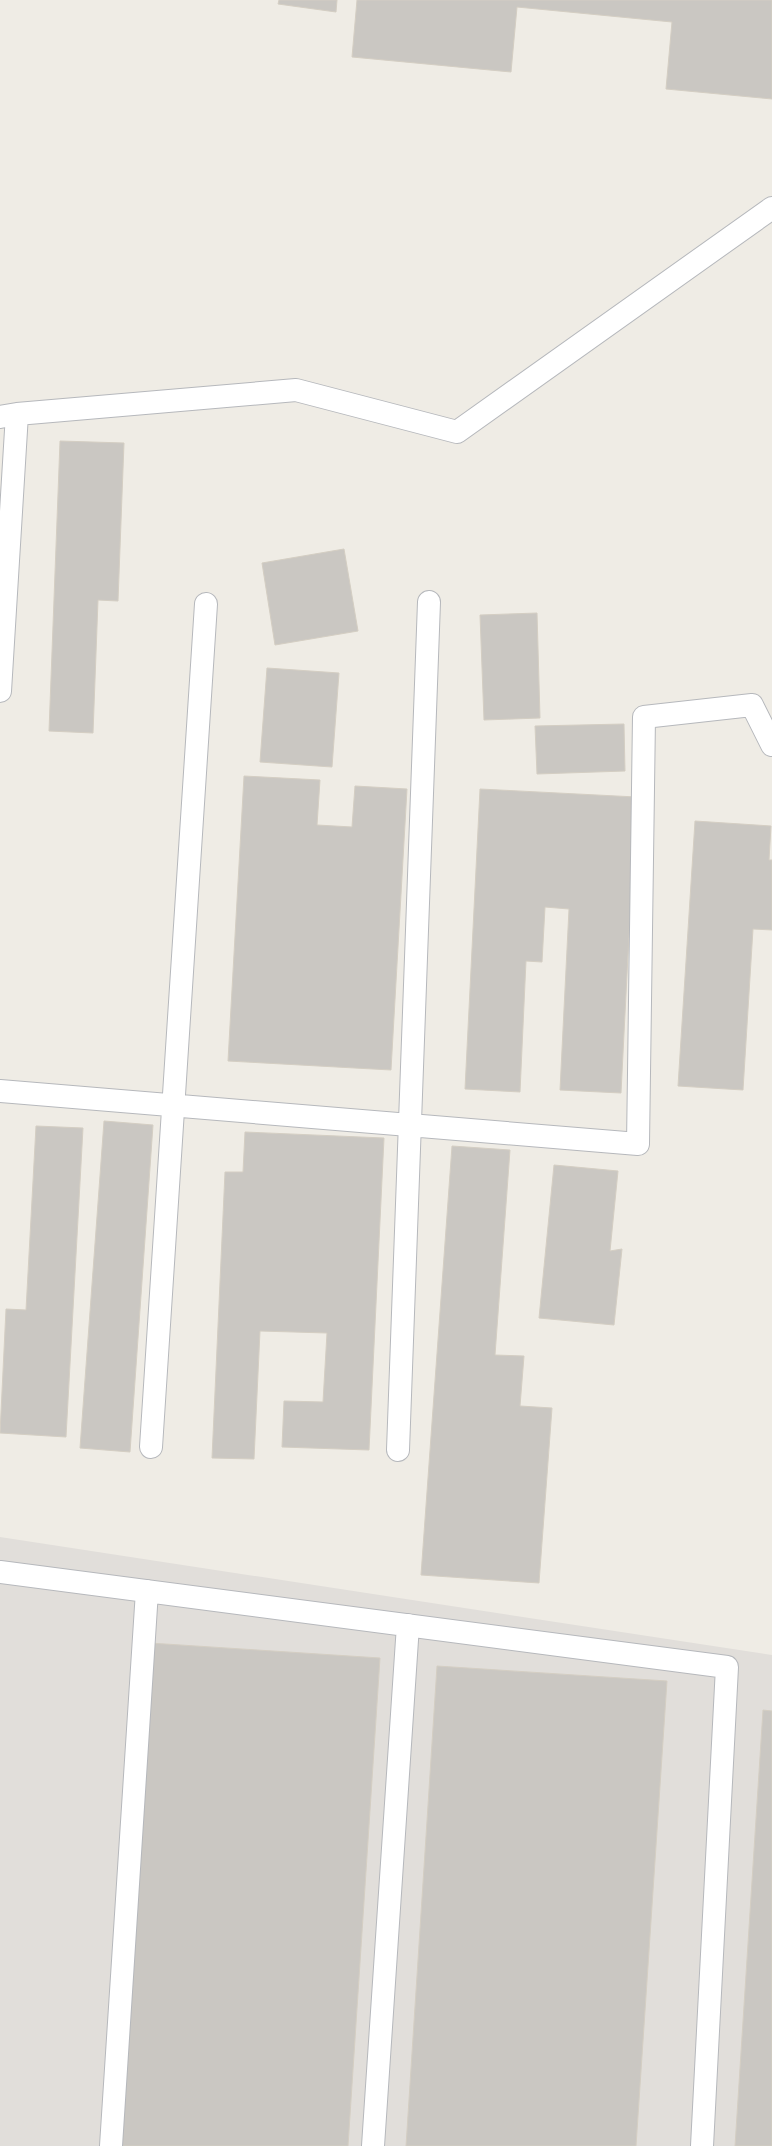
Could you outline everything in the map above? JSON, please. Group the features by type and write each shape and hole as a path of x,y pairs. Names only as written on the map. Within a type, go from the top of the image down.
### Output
{"street":[{"path":"0,690 9,415 296,390 456,432 772,208"},
{"path":"398,1450 429,602"},
{"path":"151,1447 206,604"},
{"path":"0,1091 638,1144 644,717 752,705 772,745"},
{"path":"0,1572 727,1667 702,2146"},
{"path":"111,2146 146,1591"},
{"path":"373,2146 408,1625"}],"shaded area":[{"path":"0,1537 772,1655 772,2146 0,2146"}],"building":[{"path":"279,0 337,0 336,12 278,4"},
{"path":"357,0 772,0 772,99 666,89 672,22 517,7 511,72 352,57"},
{"path":"60,441 124,443 118,601 98,600 93,733 49,731"},
{"path":"344,549 358,631 275,645 262,563"},
{"path":"537,613 540,718 484,720 480,615"},
{"path":"267,668 339,673 332,767 260,762"},
{"path":"624,724 625,771 537,774 535,726"},
{"path":"244,776 320,780 317,825 352,827 355,786 407,789 391,1070 228,1061"},
{"path":"480,789 636,797 621,1093 560,1090 569,909 545,907 542,962 526,961 520,1092 465,1089"},
{"path":"695,821 771,826 769,860 772,860 772,930 753,929 743,1090 678,1086"},
{"path":"104,1121 153,1125 130,1452 80,1448"},
{"path":"36,1126 83,1128 66,1437 0,1433 6,1309 26,1310"},
{"path":"245,1132 384,1138 369,1450 282,1447 284,1401 323,1402 327,1333 260,1331 254,1459 212,1458 225,1172 243,1172"},
{"path":"452,1146 510,1150 495,1355 524,1356 520,1406 552,1408 539,1583 421,1575"},
{"path":"554,1165 618,1171 610,1251 622,1249 614,1325 539,1318"},
{"path":"150,1643 380,1658 348,2146 117,2146"},
{"path":"437,1666 667,1681 636,2146 406,2146"},
{"path":"763,1710 772,1711 772,2146 735,2146"}]}
